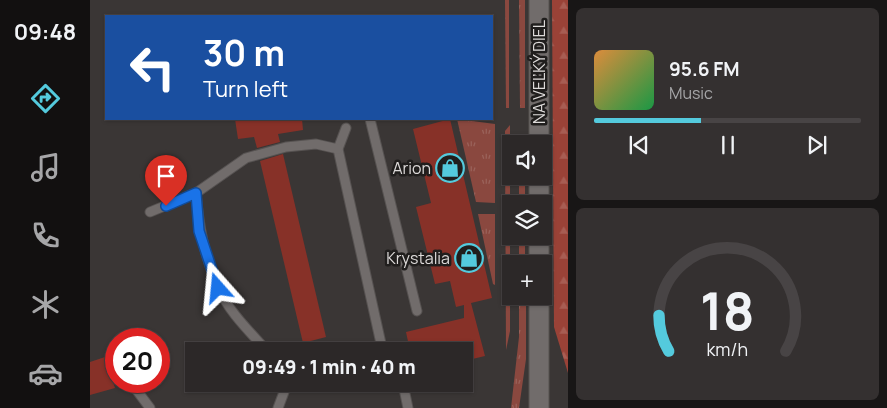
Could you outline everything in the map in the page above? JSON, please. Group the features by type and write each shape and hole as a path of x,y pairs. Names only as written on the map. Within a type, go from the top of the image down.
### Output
{"street":[{"name":"NA VEĽKÝ DIEL","path":"539,0 539,135"},
{"path":"539,305 539,408"}],"lane":[{"path":"370,120 417,311"},
{"path":"346,128 338,149 383,342"},
{"path":"150,212 196,193 246,158 286,147 316,144 338,149"},
{"path":"196,193 199,231 218,288 239,319 259,342"},
{"path":"278,408 284,392"},
{"path":"405,392 408,408"},
{"path":"139,393 150,408"}],"green space":[{"path":"505,0 509,0 509,108 506,108"},
{"path":"519,0 525,0 525,108 520,108"},
{"path":"552,0 568,0 568,373 554,327"},
{"path":"457,120 495,124 495,203 476,202"},
{"path":"510,125 510,135 505,135 505,131"},
{"path":"505,185 510,185 510,195 505,195"},
{"path":"519,185 525,185 525,195 519,195"},
{"path":"478,214 495,214 495,285 493,284"},
{"path":"506,245 510,245 510,255 506,255"},
{"path":"519,245 525,245 525,255 519,255"},
{"path":"506,305 510,305 510,331 506,350"},
{"path":"519,305 526,305 526,359 519,408 511,408 519,337"}],"building":[{"path":"235,120 302,120 303,130 278,134 280,142 257,148 254,137 238,139"},
{"path":"450,120 492,298 471,303 485,356 473,359 473,342 408,342 406,332 464,318 464,305 456,307 450,281 435,284 416,207 431,203 413,129"},
{"path":"283,154 326,337 303,342 260,161"},
{"path":"105,357 105,391 90,395 90,362"}],"place":[{"name":"Arion","path":"450,168"},
{"name":"Krystalia","path":"469,258"}],"route":[{"path":"166,206 196,193 199,231 218,288"}]}
